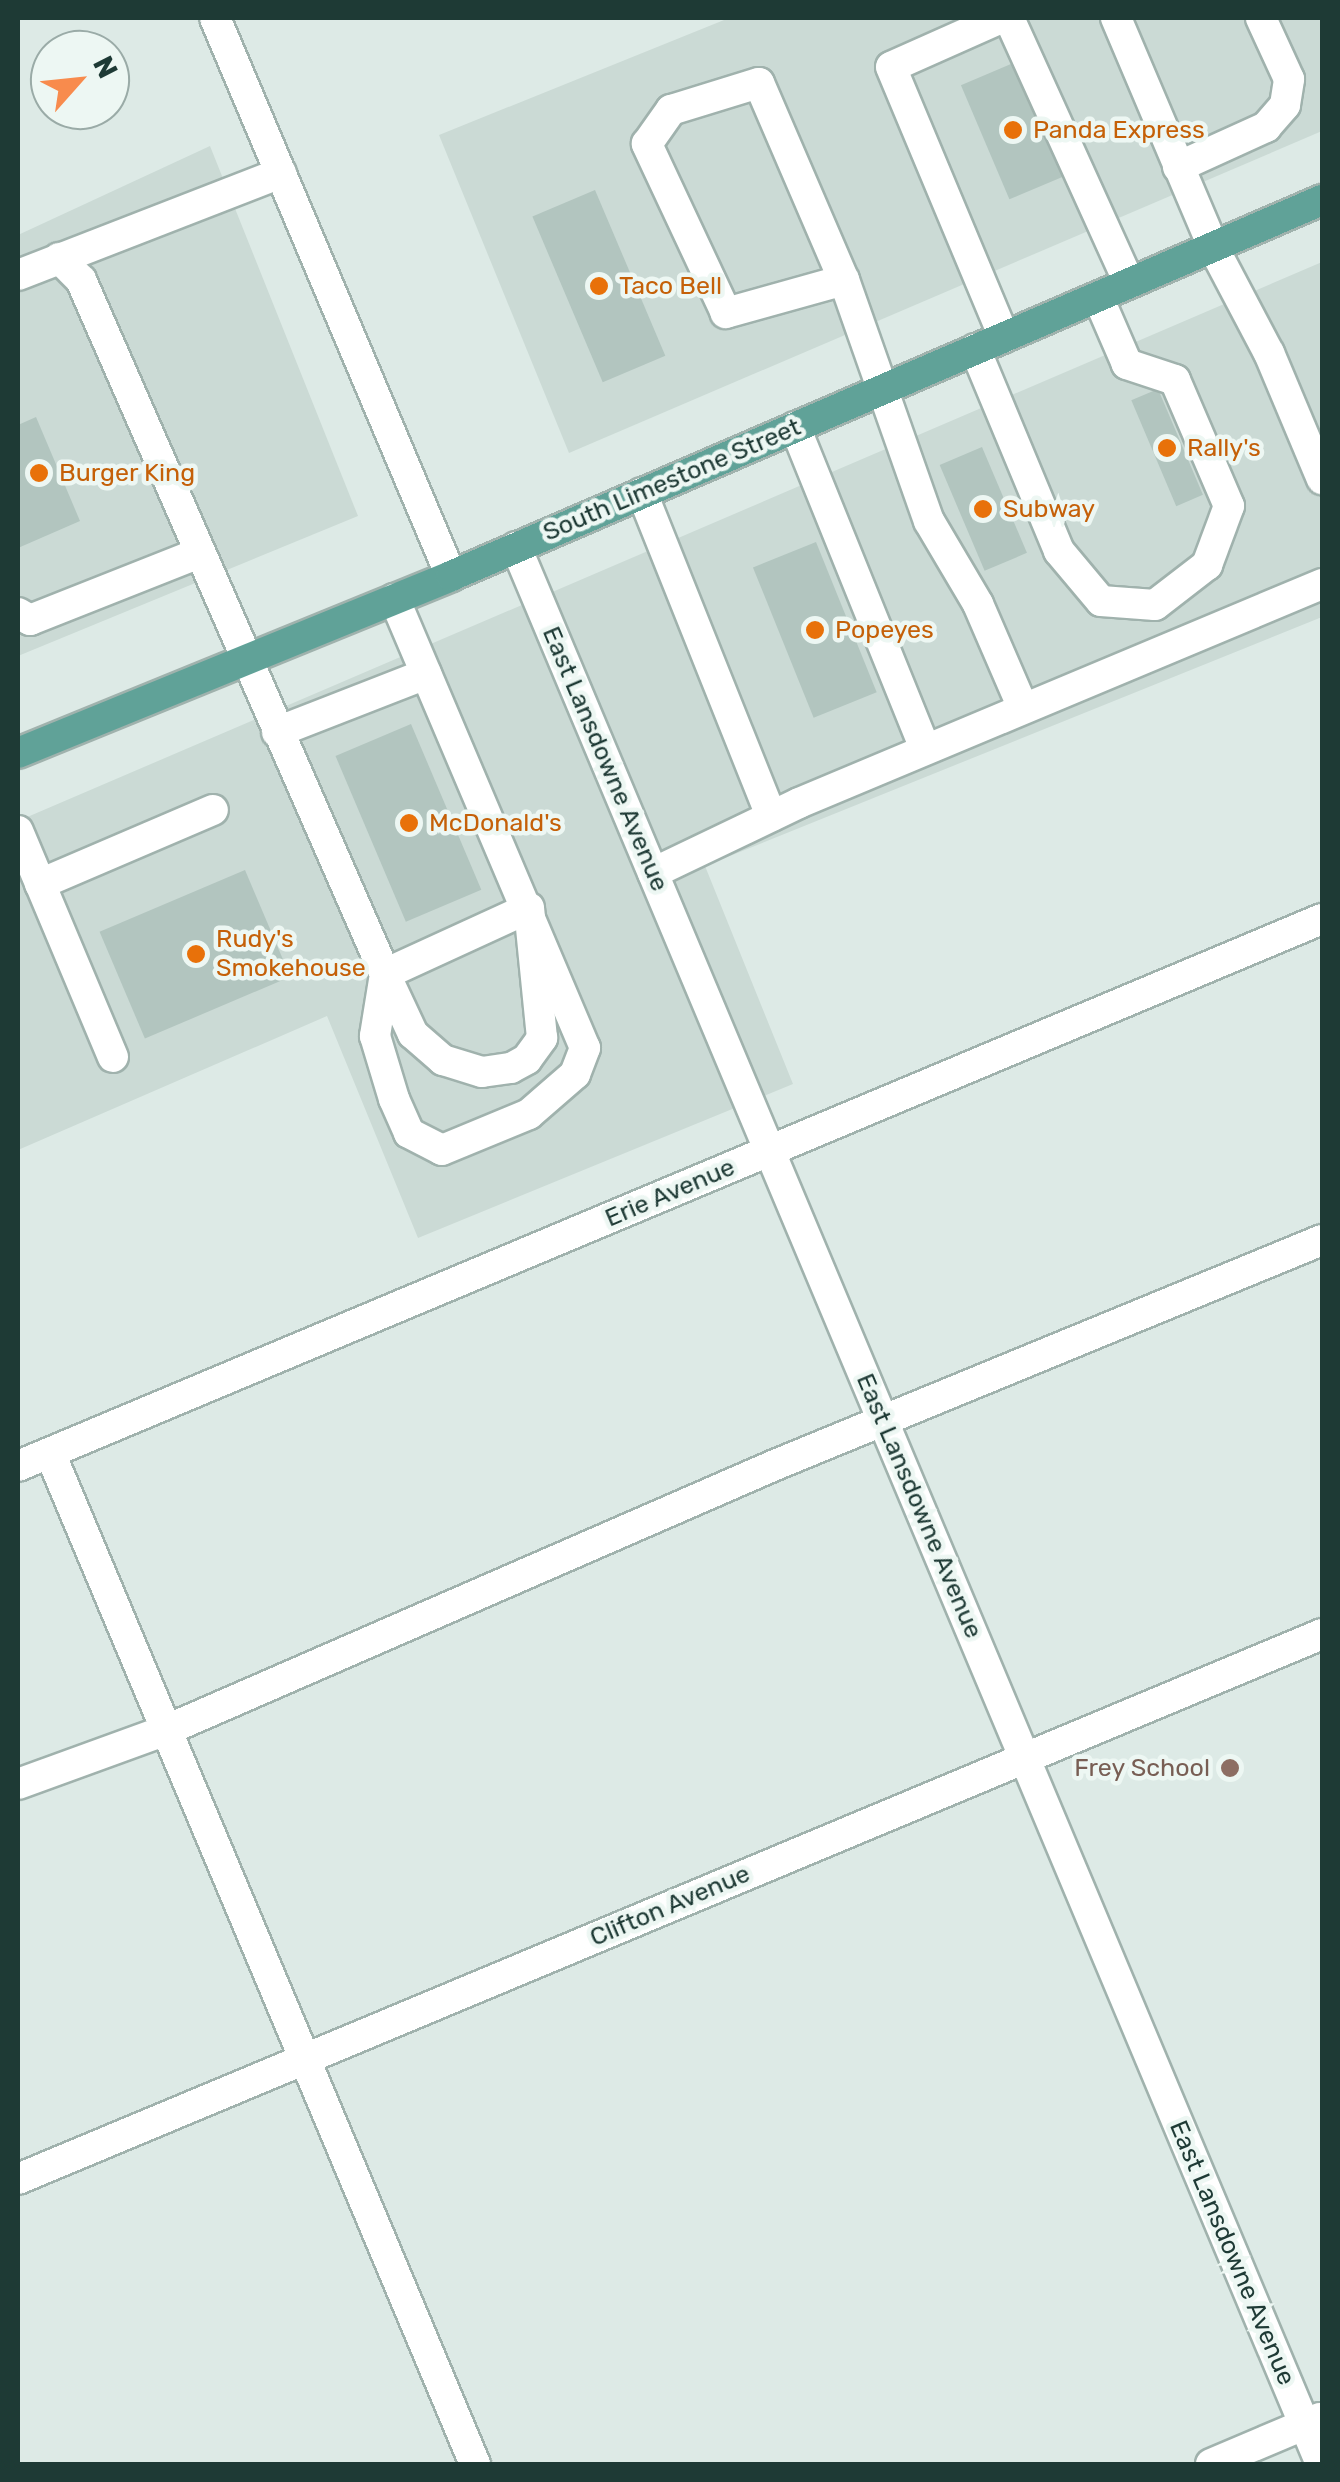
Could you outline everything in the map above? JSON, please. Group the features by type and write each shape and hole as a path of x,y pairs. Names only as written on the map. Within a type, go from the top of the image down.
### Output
{"main road":[{"name":"South Limestone Street","path":"18,753 450,576 1322,200"}],"street":[{"path":"215,18 450,576"},
{"path":"1001,18 891,67 1004,337"},
{"path":"1009,18 1129,283"},
{"path":"1116,18 1212,248 1269,354 1322,479"},
{"path":"1178,167 1266,127 1285,104 1288,79 1261,18"},
{"path":"844,280 726,313 647,144 670,110 758,82 844,280 879,391 929,521 978,604 1023,708"},
{"path":"18,274 280,174"},
{"path":"59,258 81,280 384,974 414,1034 443,1060 482,1072 510,1068 527,1060 542,1038 528,908"},
{"path":"975,349 1059,551 1101,602 1155,605 1207,565 1229,506 1175,380 1128,364 1098,297"},
{"path":"795,427 925,749"},
{"path":"642,493 771,816"},
{"name":"East Lansdowne Avenue","path":"516,548 1024,1759 1313,2421 1321,2464"},
{"path":"18,614 30,620 198,553"},
{"path":"652,873 925,749 1322,584"},
{"path":"384,974 375,1036 409,1133 442,1150 529,1114 575,1074 585,1048 394,599"},
{"path":"1155,605 1172,646"},
{"path":"277,732 426,674"},
{"path":"40,884 214,810"},
{"path":"18,831 113,1057"},
{"path":"384,974 528,908"},
{"name":"Erie Avenue","path":"18,1466 1322,919"},
{"path":"18,1784 169,1729 884,1422 1322,1240"},
{"path":"50,1453 476,2464"},
{"name":"Clifton Avenue","path":"18,2179 1322,1634"},
{"path":"1211,2464 1313,2421"}],"shaded area":[{"path":"729,18 1322,18 1322,131 569,453 439,135"},
{"path":"210,146 358,516 18,656 18,235"},
{"path":"1322,262 1322,617 705,866 793,1084 418,1238 327,1016 18,1150 18,821"}],"building":[{"name":"Panda Express","path":"1018,61 1066,175 1009,199 961,85"},
{"name":"Taco Bell","path":"595,190 665,356 603,382 532,217"},
{"name":"Rally's","path":"1158,389 1203,495 1176,506 1131,400"},
{"name":"Burger King","path":"36,417 80,521 18,548 18,425"},
{"name":"Subway","path":"982,447 1027,553 985,571 940,465"},
{"name":"Popeyes","path":"816,542 877,692 814,718 753,567"},
{"name":"McDonald's","path":"411,724 481,890 406,922 336,756"},
{"name":"Rudy's Smokehouse","path":"245,870 290,977 145,1039 100,932"}],"place":[{"name":"Panda Express","path":"1013,130"},
{"name":"Taco Bell","path":"599,286"},
{"name":"Rally's","path":"1167,448"},
{"name":"Burger King","path":"39,473"},
{"name":"Subway","path":"983,509"},
{"name":"Popeyes","path":"815,630"},
{"name":"McDonald's","path":"409,823"},
{"name":"Rudy's Smokehouse","path":"196,954"},
{"name":"Frey School","path":"1230,1768"}]}
